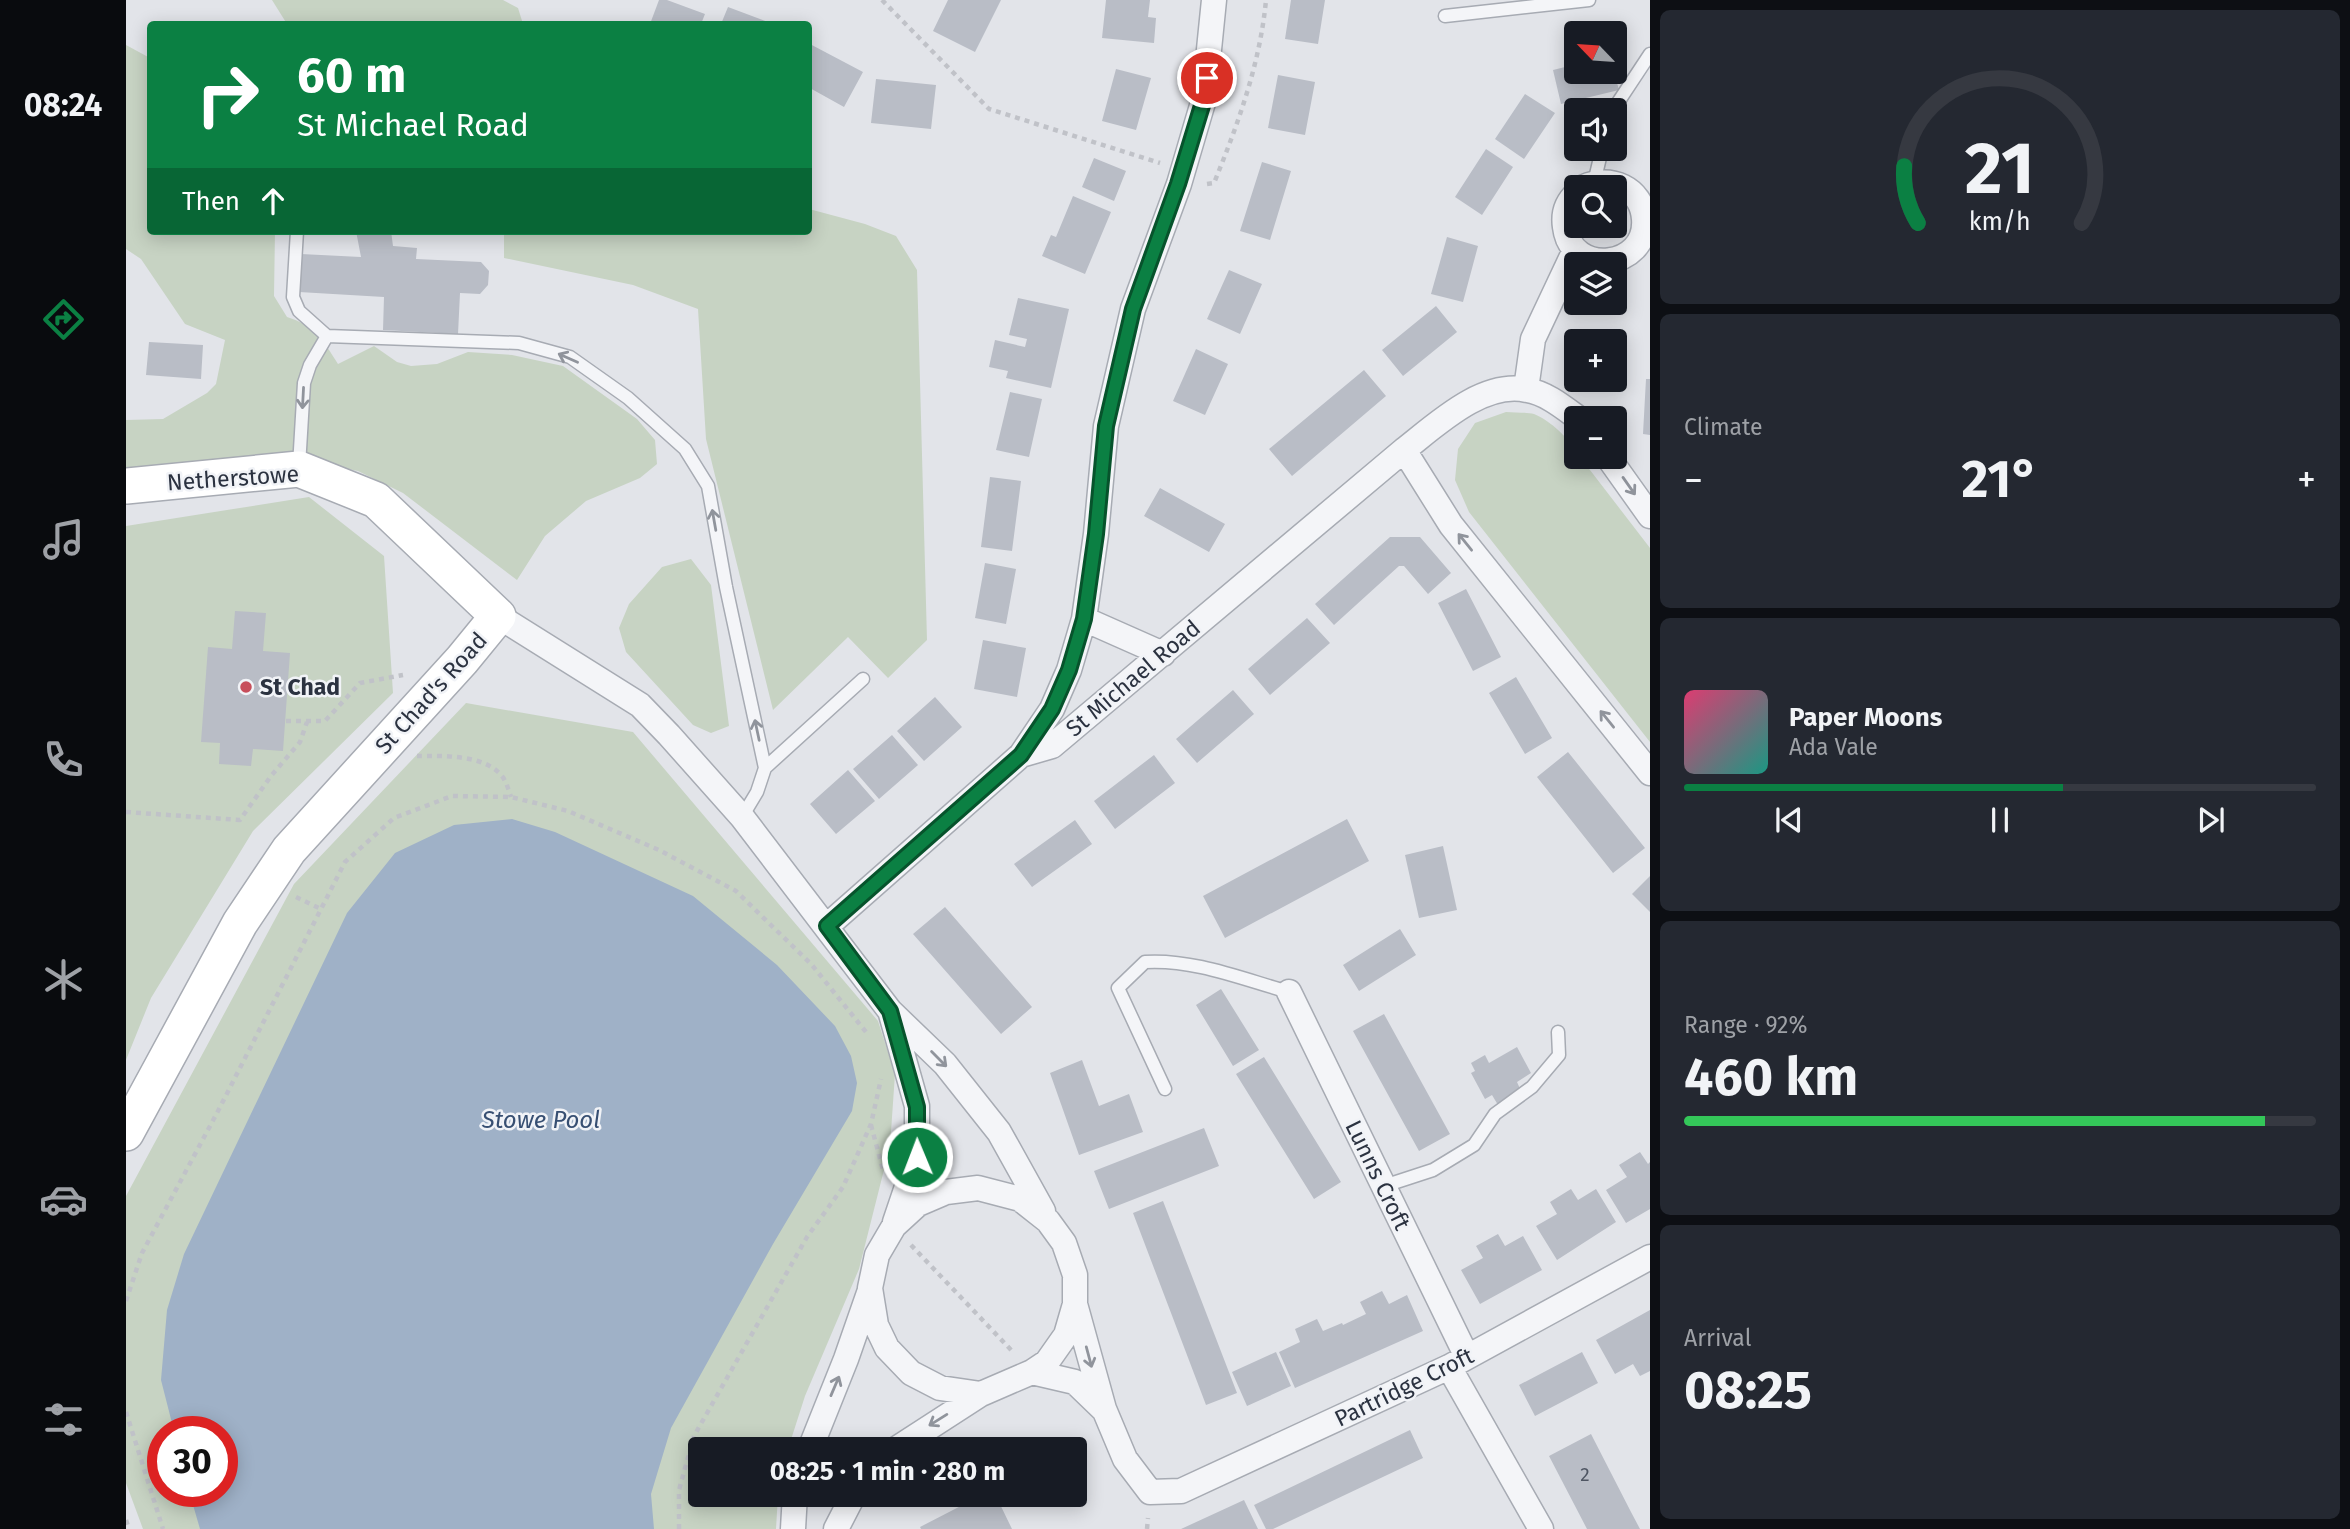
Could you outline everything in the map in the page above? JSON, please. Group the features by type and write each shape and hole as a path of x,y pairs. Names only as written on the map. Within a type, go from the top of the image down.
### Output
{"street":[{"path":"1021,755 1052,709 1069,670 1084,619 1096,534 1106,426 1133,309 1178,184 1204,99 1214,0"},
{"path":"1567,238 1575,250 1594,261 1616,261 1627,256 1641,239 1646,203 1627,190"},
{"path":"1564,409 1546,397 1526,389 1533,339 1575,250"},
{"name":"St Michael Road","path":"827,926 1021,755 1052,746 1452,412 1488,393 1505,389 1526,389"},
{"path":"1404,450 1451,525 1650,772"},
{"name":"Netherstowe","path":"126,486 299,469 376,500 498,616"},
{"path":"1617,469 1650,516"},
{"name":"St Chad's Road","path":"126,1133 240,923 289,850 462,660 498,616 640,705 742,817 890,1011 945,1064 999,1132 1048,1221 1064,1243 1075,1275 1075,1304"},
{"path":"1084,619 1163,654"},
{"name":"Lunns Croft","path":"1289,992 1384,1186 1458,1362 1541,1529"},
{"name":"St Chad's Road","path":"890,1011 917,1107 917,1157 894,1226"},
{"path":"815,1437 846,1359 870,1288 877,1255 894,1226 918,1204 946,1192 978,1188 1020,1199 1048,1221"},
{"name":"Partridge Croft","path":"1104,1409 1125,1459 1150,1492 1181,1492 1458,1362 1650,1257"},
{"path":"870,1288 876,1325 887,1348 911,1373 940,1388 981,1394"},
{"path":"915,1437 981,1394 1032,1372 1047,1362 1066,1335 1075,1304"},
{"path":"1075,1304 1104,1409"},
{"path":"1032,1372 1074,1381 1104,1409"},
{"path":"793,1529 794,1507"},
{"path":"836,1529 847,1507"}],"lane":[{"path":"1446,16 1588,0"},
{"path":"1621,98 1650,54"},
{"path":"296,235 293,297 299,311 327,336 519,343 570,357 628,398 685,449 708,486 726,587 765,768"},
{"path":"299,469 304,383 310,365 327,336"},
{"path":"742,817 757,792 765,768 863,679"},
{"path":"1165,1089 1118,988 1145,962 1164,961 1197,967 1289,992"},
{"path":"1384,1186 1433,1170 1474,1145 1495,1114 1532,1087 1559,1055 1558,1032"}],"path":[{"path":"882,0 989,109 1165,164 1178,184 1214,183 1244,108 1264,27 1266,0"},
{"path":"286,721 325,721 360,683 415,672"},
{"path":"126,812 240,820 271,776 300,742 307,722"},
{"path":"410,756 447,756 484,764 503,776 511,797"},
{"path":"126,1301 142,1253 218,1113 345,862 394,818 452,796 511,797 568,811 659,850 736,891 812,965 865,1029 869,1039"},
{"path":"285,893 321,909"},
{"path":"678,1529 679,1490 694,1436 807,1237 843,1187 871,1124 883,1069"},
{"path":"871,1124 884,1175"},
{"path":"894,1226 1032,1372"},
{"path":"126,1412 163,1529"},
{"path":"126,1520 129,1529"}],"green space":[{"path":"272,0 503,0 518,8 522,21 285,21"},
{"path":"126,45 147,56 147,235 275,235 274,296 287,317 311,329 338,364 374,346 397,362 411,366 437,364 468,352 512,355 563,366 637,419 655,440 657,464 640,478 586,501 545,536 517,580 403,493 358,471 270,453 211,467 126,474 126,420 163,419 207,393 216,384 225,340 185,324 141,259 126,249"},
{"path":"812,210 865,224 896,236 917,270 927,640 888,678 848,637 773,710 706,439 698,309 633,285 504,258 504,235 812,235"},
{"path":"1506,412 1534,414 1546,421 1564,437 1564,469 1589,469 1650,548 1650,742 1469,512 1455,480 1458,449 1475,423"},
{"path":"309,497 384,556 393,693 253,831 151,998 126,1060 126,526"},
{"path":"691,559 711,585 729,726 711,733 693,725 626,652 619,628 629,604 662,567"},
{"name":"Stowe Pool","path":"466,703 633,732 878,1021 895,1074 890,1146 859,1269 805,1396 792,1437 688,1437 688,1507 777,1507 776,1529 143,1529 126,1483 126,1196 294,884"}],"water":[{"name":"Stowe Pool","path":"512,819 555,832 693,896 777,965 835,1026 851,1056 857,1083 852,1111 773,1244 671,1428 651,1494 654,1529 200,1529 194,1507 238,1507 238,1416 170,1416 161,1380 167,1310 184,1254 347,913 395,853 454,825"}],"building":[{"path":"659,0 667,0 705,14 702,21 651,21"},
{"path":"948,0 1001,0 975,52 933,31"},
{"path":"1106,0 1150,0 1148,17 1156,18 1154,43 1102,38"},
{"path":"1291,0 1325,0 1318,44 1285,39"},
{"path":"728,7 765,21 722,21"},
{"path":"812,45 863,72 844,107 812,89"},
{"path":"1564,67 1564,84 1617,84 1619,90 1586,98 1564,98 1564,103 1561,104 1553,70"},
{"path":"1116,69 1151,78 1136,130 1102,121"},
{"path":"1278,75 1315,82 1305,135 1268,128"},
{"path":"876,79 936,85 931,129 871,123"},
{"path":"1525,94 1555,113 1524,159 1495,139"},
{"path":"1486,149 1513,167 1482,215 1455,197"},
{"path":"1094,158 1126,171 1114,201 1082,187"},
{"path":"1262,162 1291,171 1270,240 1240,231"},
{"path":"1073,196 1111,212 1085,274 1042,256 1051,235 1056,237"},
{"path":"357,235 392,235 393,246 417,248 416,259 481,262 489,271 488,285 480,294 460,293 458,334 383,330 384,297 299,292 301,254 361,257"},
{"path":"1447,237 1478,246 1463,302 1431,294"},
{"path":"1229,270 1262,284 1240,334 1207,319"},
{"path":"1018,298 1069,309 1051,388 1006,378 1008,371 989,367 995,340 1025,347 1027,339 1009,335"},
{"path":"1436,306 1457,332 1403,376 1382,350"},
{"path":"149,342 203,345 201,379 146,375"},
{"path":"1196,349 1228,364 1205,415 1173,401"},
{"path":"1364,370 1386,396 1292,476 1269,449"},
{"path":"1646,379 1650,379 1650,435 1643,434"},
{"path":"1010,392 1042,399 1029,457 996,450"},
{"path":"990,477 1021,481 1012,551 981,547"},
{"path":"1160,488 1225,524 1209,552 1144,516"},
{"path":"1390,537 1420,537 1451,573 1428,594 1404,566 1399,566 1334,625 1315,604"},
{"path":"985,563 1016,569 1006,624 975,618"},
{"path":"1466,589 1501,657 1473,671 1438,603"},
{"name":"St Chad","path":"235,611 266,613 263,651 290,653 283,751 253,749 251,766 219,764 220,743 201,742 208,647 232,649"},
{"path":"1307,618 1330,643 1270,695 1248,669"},
{"path":"983,640 1026,648 1017,697 974,689"},
{"path":"1516,677 1552,738 1525,754 1489,693"},
{"path":"1233,690 1254,714 1197,763 1176,739"},
{"path":"935,697 962,727 924,761 897,731"},
{"path":"892,735 918,765 879,799 853,769"},
{"path":"1568,752 1645,848 1613,873 1537,777"},
{"path":"1154,755 1175,783 1115,829 1094,801"},
{"path":"848,770 875,801 836,834 810,804"},
{"path":"1347,819 1369,861 1225,938 1203,896"},
{"path":"1075,820 1092,844 1032,887 1014,864"},
{"path":"1443,846 1457,910 1419,918 1405,855"},
{"path":"1650,876 1650,912 1632,894"},
{"path":"945,907 1032,1007 1001,1034 913,934"},
{"path":"1400,929 1416,955 1359,991 1343,965"},
{"path":"1221,989 1259,1050 1233,1066 1196,1005"},
{"path":"1384,1014 1450,1134 1419,1151 1353,1031"},
{"path":"1517,1047 1531,1073 1517,1082 1521,1091 1498,1105 1492,1095 1485,1099 1471,1073 1475,1071 1471,1063 1485,1055 1489,1063"},
{"path":"1264,1057 1341,1182 1314,1199 1236,1074"},
{"path":"1082,1060 1099,1106 1129,1094 1143,1132 1079,1155 1050,1073"},
{"path":"1204,1128 1219,1166 1109,1209 1094,1171"},
{"path":"1640,1152 1648,1164 1650,1162 1650,1209 1626,1223 1606,1190 1627,1177 1619,1165"},
{"path":"1571,1189 1578,1200 1596,1189 1616,1222 1557,1260 1536,1226 1557,1214 1550,1202"},
{"path":"1163,1201 1237,1393 1206,1405 1133,1213"},
{"path":"1498,1234 1505,1246 1523,1236 1542,1270 1480,1304 1461,1270 1483,1258 1476,1246"},
{"path":"1382,1291 1389,1304 1407,1295 1423,1331 1295,1388 1279,1352 1300,1342 1295,1329 1317,1319 1323,1331 1342,1323 1343,1325 1366,1314 1360,1302"},
{"path":"1650,1310 1650,1371 1640,1376 1633,1364 1615,1374 1596,1340"},
{"path":"1276,1352 1291,1386 1247,1406 1232,1372"},
{"path":"1582,1352 1598,1383 1535,1416 1519,1385"},
{"path":"1410,1430 1423,1458 1273,1529 1266,1529 1254,1505"},
{"path":"1591,1434 1640,1529 1587,1529 1549,1456"},
{"path":"1244,1500 1258,1529 1181,1529"},
{"path":"959,1507 1001,1507 1012,1529 921,1529 920,1527"}],"place":[{"name":"St Chad","path":"246,687"}],"route":[{"path":"917,1157 917,1107 890,1011 827,926 1021,755 1052,709 1069,670 1084,619 1096,534 1106,426 1133,309 1178,184 1204,99 1207,78"}]}
